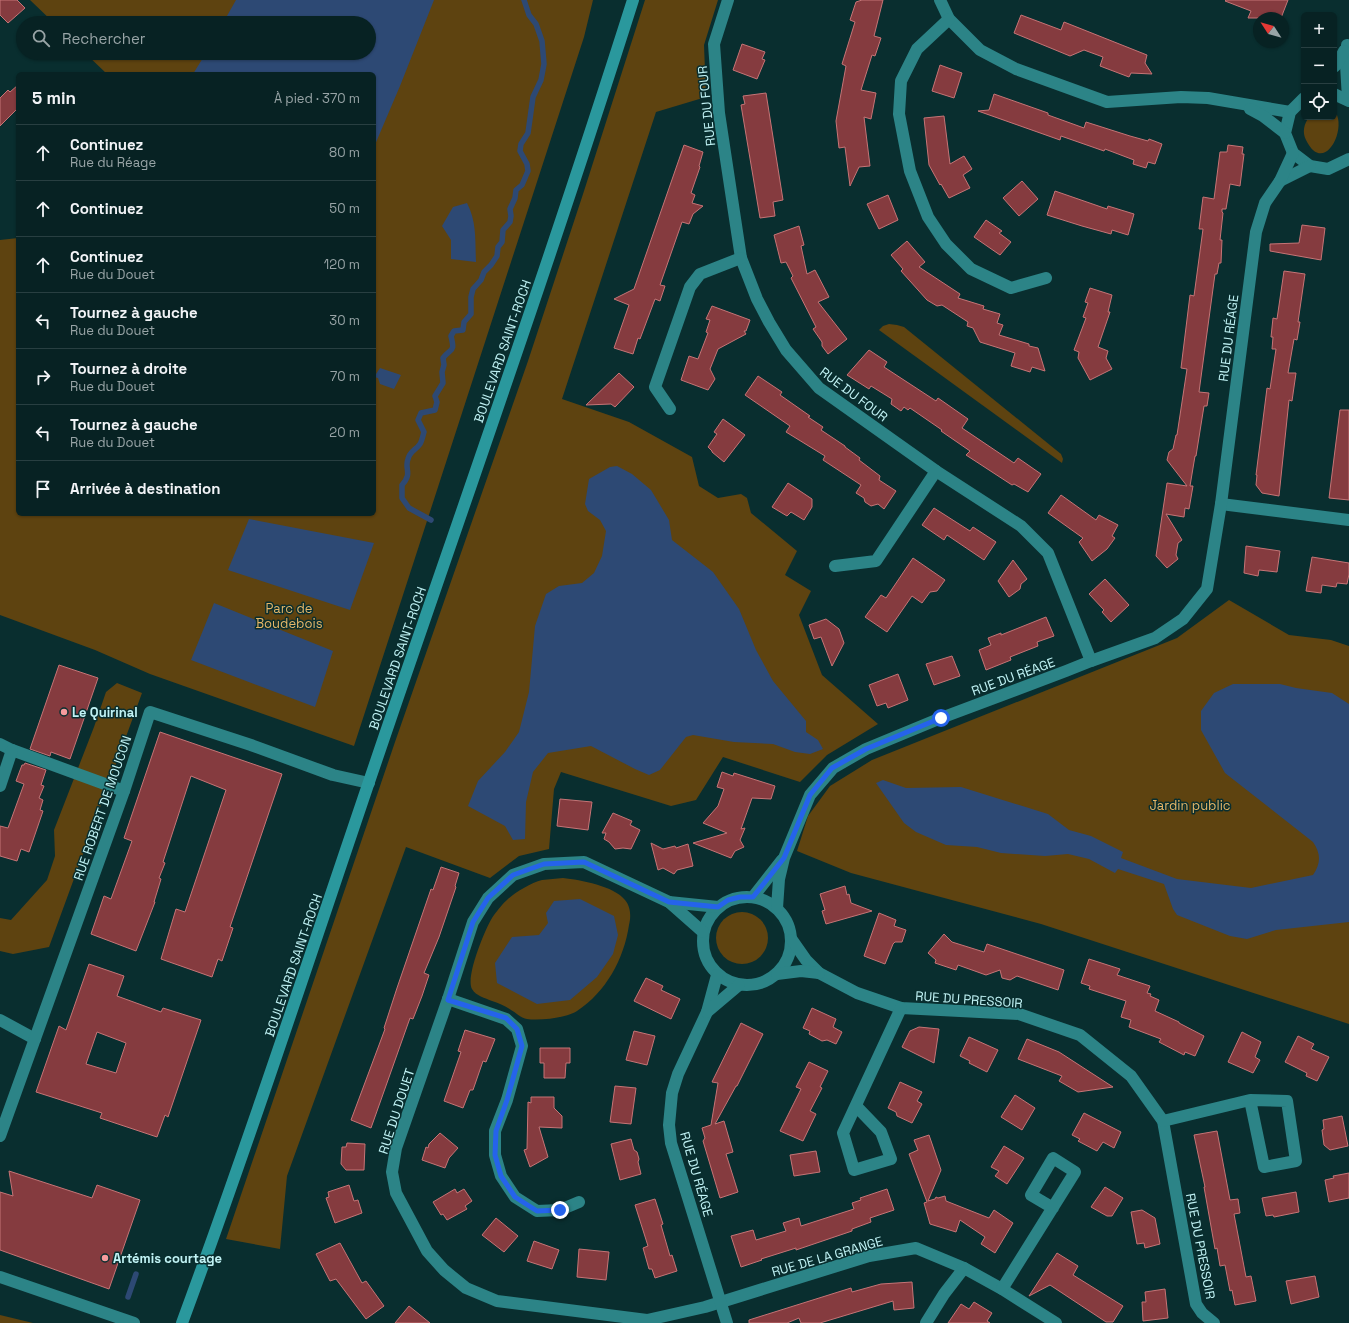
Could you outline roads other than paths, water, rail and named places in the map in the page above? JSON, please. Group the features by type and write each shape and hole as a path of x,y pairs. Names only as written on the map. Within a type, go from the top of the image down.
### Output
{"main road":[{"name":"BOULEVARD SAINT-ROCH","path":"182,1323 286,1029 546,265 633,0"}],"street":[{"name":"RUE DU FOUR","path":"728,0 714,44 719,113 741,258 757,299 769,322 786,350 818,388 936,471 1021,526 1048,553 1091,661"},
{"path":"940,0 949,19 980,50 1016,69 1107,102 1181,97 1208,98 1290,112"},
{"path":"949,19 917,49 900,81 899,114 910,171 928,218 946,244 971,269 1011,288 1046,278"},
{"path":"1337,64 1348,43"},
{"path":"1337,95 1348,100 1346,65 1348,43"},
{"path":"1285,133 1290,112 1301,101"},
{"path":"1242,104 1263,116 1285,133 1292,152 1310,166 1328,169 1349,159"},
{"name":"RUE DU RÉAGE","path":"784,858 810,795 832,768 866,749 941,718 1155,638 1183,619 1207,588 1221,504 1256,232 1265,203 1280,181 1292,152"},
{"path":"1280,181 1310,166"},
{"path":"670,409 655,387 690,287 700,274 741,258"},
{"path":"835,566 876,561 936,471"},
{"path":"1221,504 1349,520"},
{"name":"RUE ROBERT DE MOUCON","path":"0,1136 124,791 150,712 251,745 333,775 369,783"},
{"path":"0,744 12,750 124,791"},
{"path":"0,786 12,750"},
{"path":"753,897 784,858"},
{"path":"777,908 779,879 784,858"},
{"name":"RUE DU DOUET","path":"669,902 584,862 544,864 513,875 488,898 473,922 448,1000 396,1148 392,1172 396,1193 427,1251 444,1270 466,1288 497,1301 648,1321 705,1307 719,1302"},
{"path":"740,897 753,897 766,901 777,908 785,918 790,928 792,940 790,952 785,964 778,974 760,984 753,986 739,986 728,982 717,975 709,966 704,955 702,944 703,932 708,918 718,907 728,900 740,897"},
{"path":"669,902 718,907"},
{"path":"669,902 703,932"},
{"path":"792,940 806,960 819,973"},
{"path":"778,974 801,971 819,973"},
{"name":"RUE DU PRESSOIR","path":"819,973 857,993 901,1008 1019,1014 1080,1035 1131,1076 1163,1121 1196,1304 1202,1313 1214,1323"},
{"name":"RUE DU RÉAGE","path":"717,975 707,1012 678,1074 672,1093 669,1125 672,1143 719,1302 727,1323"},
{"path":"707,1012 739,986"},
{"path":"448,1000 506,1018 517,1029 522,1046 507,1100 496,1131 495,1155 501,1176 515,1197 537,1211 560,1210 579,1202"},
{"name":"RUE DU PRESSOIR","path":"856,1106 881,1132 891,1159 854,1170 843,1133 901,1008"},
{"path":"0,1020 36,1039"},
{"path":"1163,1121 1250,1100 1287,1101 1296,1161 1264,1167 1250,1100"},
{"path":"1002,1289 1053,1208"},
{"name":"RUE DE LA GRANGE","path":"719,1302 869,1256 916,1248 964,1268 1002,1289 1056,1323"},
{"path":"926,1323 944,1294 964,1268"},
{"path":"0,1277 134,1323"}],"water":[{"path":"236,0 434,0 376,142 376,72 194,72 202,60 376,60 376,16 227,16"},
{"path":"467,203 474,224 476,262 451,259 451,240 442,226 453,207"},
{"path":"380,368 401,375 394,389 380,384 378,378 376,378 376,374"},
{"path":"617,466 632,474 651,490 669,520 672,540 713,572 739,609 756,650 773,681 806,721 806,732 818,740 823,749 810,754 795,752 773,744 734,742 693,735 686,737 660,770 649,775 591,746 548,753 533,772 526,802 525,839 513,840 505,826 468,806 478,781 505,752 519,732 529,692 535,626 546,594 559,586 582,583 594,573 602,556 606,531 600,520 588,511 585,504 589,479 610,467"},
{"path":"249,519 374,543 350,610 228,570"},
{"path":"214,603 333,651 315,707 191,660"},
{"path":"1233,684 1280,684 1296,688 1332,693 1349,704 1349,922 1276,930 1247,939 1230,936 1177,915 1173,909 1164,884 1118,869 1115,873 1089,859 1068,854 1045,856 1001,853 977,847 946,845 916,832 904,823 876,783 883,780 906,788 961,787 1048,814 1069,830 1091,836 1123,852 1121,858 1177,879 1251,888 1313,875 1318,866 1319,855 1313,842 1225,773 1201,730 1201,711 1214,693"},
{"path":"580,899 614,916 618,935 613,954 597,977 570,1000 537,1004 497,983 495,963 512,937 539,935 548,923 546,913 554,901"}],"waterway":[{"path":"431,520 409,508 402,498 402,485 408,474 407,462 409,456 422,440 424,432 418,420 421,413 435,410 437,402 435,396 443,383 443,358 453,348 451,336 454,331 463,330 464,322 471,314 471,297 473,289 497,256 498,247 502,242 503,230 510,222 510,209 515,198 516,190 522,185 528,171 527,164 520,151 521,144 528,133 533,97 541,80 544,64 542,41 536,24 529,15 524,0"},
{"path":"128,1297 136,1274"}],"place":[{"name":"Le Quirinal","path":"64,712"},
{"name":"Artémis courtage","path":"105,1258"}],"park label":[{"name":"Parc de Boudebois","path":"289,616"},
{"name":"Jardin public","path":"1190,805"}]}
